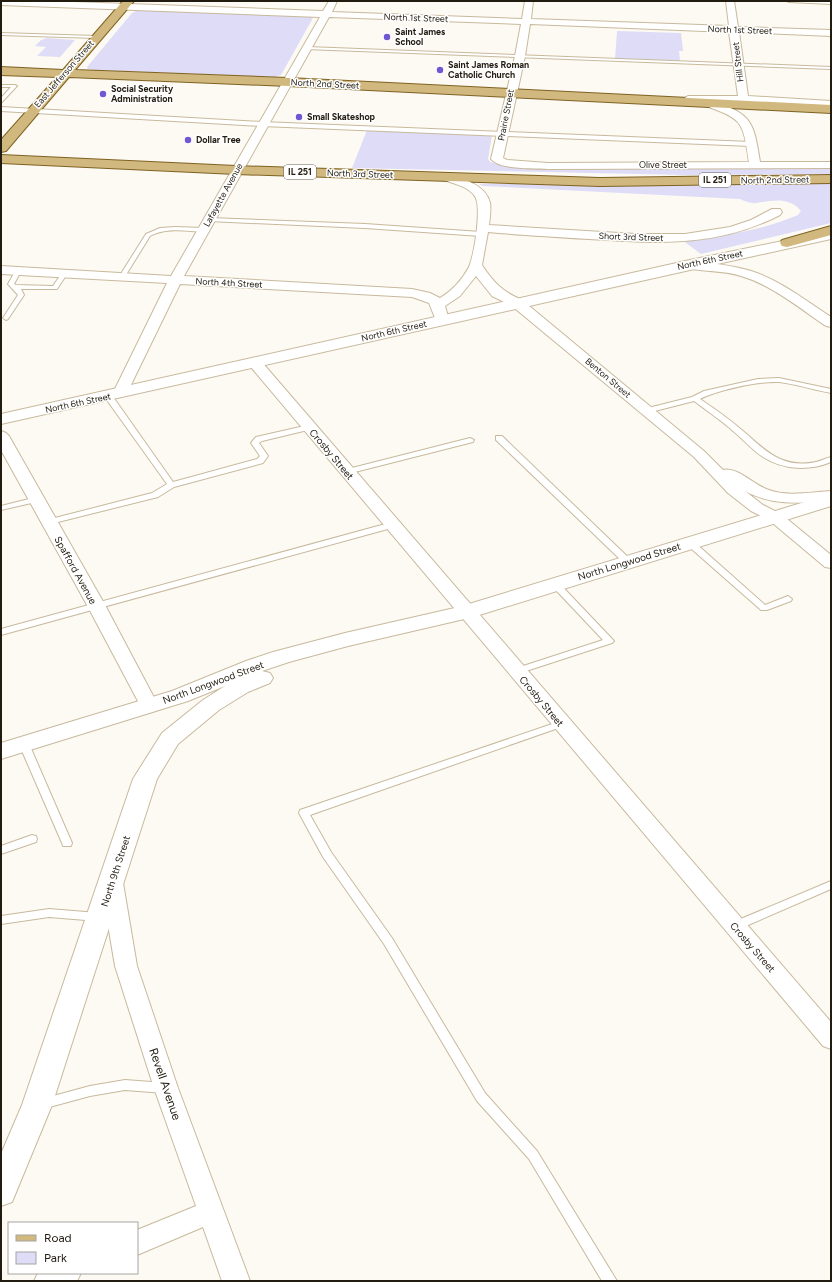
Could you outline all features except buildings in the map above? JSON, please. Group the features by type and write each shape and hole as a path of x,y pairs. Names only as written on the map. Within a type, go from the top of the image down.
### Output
{"main road":[{"name":"East Jefferson Street","path":"1,148 126,4"},
{"name":"North 2nd Street","path":"1,71 288,82 831,109"},
{"name":"North 3rd Street","path":"1,158 236,170 600,182"},
{"name":"North 2nd Street","path":"600,182 831,179"},
{"path":"787,243 831,230"},
{"name":"North 6th Street","path":"1,420 254,363 440,312 517,303 787,243 831,235"},
{"name":"North Longwood Street","path":"1,751 180,696 254,666 281,657 345,640 465,612 831,500"},
{"name":"North Longwood Street","path":"342,650 427,621"},
{"name":"North 9th Street","path":"3,1185 37,1106 145,779 170,739 210,705 240,687 268,675 342,650"}],"street":[{"name":"Lafayette Avenue","path":"114,395 236,170 288,82 333,1"},
{"name":"Prairie Street","path":"497,159 504,134 511,93 520,56 529,1"},
{"name":"Hill Street","path":"730,1 743,99"},
{"name":"North 1st Street","path":"1,2 126,4 325,15 831,33"},
{"name":"North 2nd Street","path":"649,99 743,99 831,104"},
{"path":"704,102 736,114 743,120 751,144 755,165"},
{"name":"Olive Street","path":"497,159 505,163 548,166 831,165"},
{"path":"440,312 452,297 460,290 476,266 482,231 484,204 479,192 445,177"},
{"name":"Short 3rd Street","path":"482,231 648,239 694,237 740,229 765,220 776,212"},
{"path":"690,265 736,271 754,276 785,293 831,323"},
{"path":"476,266 490,288 502,297 517,303"},
{"name":"North 4th Street","path":"1,270 412,294 428,296 435,299 440,312"},
{"name":"Benton Street","path":"517,303 699,454 743,483 771,496 793,498 831,496"},
{"name":"Crosby Street","path":"254,363 831,1039"},
{"name":"Spafford Avenue","path":"1,436 96,605 149,705"},
{"name":"Benton Street","path":"699,454 734,490 757,508 774,517 831,563"},
{"name":"Revell Avenue","path":"112,882 126,966 166,1088 236,1281"},
{"path":"138,1243 210,1212"},
{"path":"48,1281 65,1274"}],"lane":[{"path":"789,1 831,3"},
{"path":"1,34 96,37"},
{"path":"307,48 831,68"},
{"path":"1,86 15,86 1,101"},
{"path":"1,94 8,94"},
{"path":"1,109 262,124 751,144"},
{"path":"122,277 148,235 152,232 164,229 207,225 358,226 482,231"},
{"path":"13,286 12,282 18,271"},
{"path":"13,286 55,288 64,274"},
{"path":"6,318 21,295 13,286"},
{"path":"647,411 758,380 769,380 831,391"},
{"path":"114,395 171,485"},
{"path":"694,399 718,415 768,457 782,462 803,466 822,464 831,459"},
{"path":"50,522 155,494 171,485 260,461 264,456 255,443 259,439 309,427"},
{"path":"499,438 628,562"},
{"path":"347,472 470,440"},
{"path":"1,508 37,499"},
{"path":"1,632 392,525"},
{"path":"690,543 764,608 788,599"},
{"path":"517,671 610,641 555,584"},
{"path":"561,724 304,813 327,854 388,941 481,1097 532,1155 610,1281"},
{"path":"24,744 67,843"},
{"path":"1,850 32,839"},
{"path":"734,926 831,885"},
{"path":"1,920 49,913 100,917"},
{"path":"37,1106 90,1091 125,1085 166,1088"}],"green space":[{"path":"138,10 308,16 313,18 281,75 274,77 88,69 87,67 132,13"},
{"path":"617,31 681,33 683,51 679,51 680,61 615,59"},
{"path":"47,38 75,40 60,57 37,56 46,47 35,46 41,40"},
{"path":"367,130 492,135 488,159 490,162 509,167 831,168 831,174 686,175 352,168"},
{"path":"831,182 831,223 701,254 682,240 727,235 756,229 784,221 798,215 801,211 796,206 785,201 754,203 740,199 483,186 479,184"}],"place":[{"name":"Saint James School","path":"387,37"},
{"name":"Saint James Roman Catholic Church","path":"440,70"},
{"name":"Social Security Administration","path":"103,94"},
{"name":"Small Skateshop","path":"299,117"},
{"name":"Dollar Tree","path":"188,140"}]}
